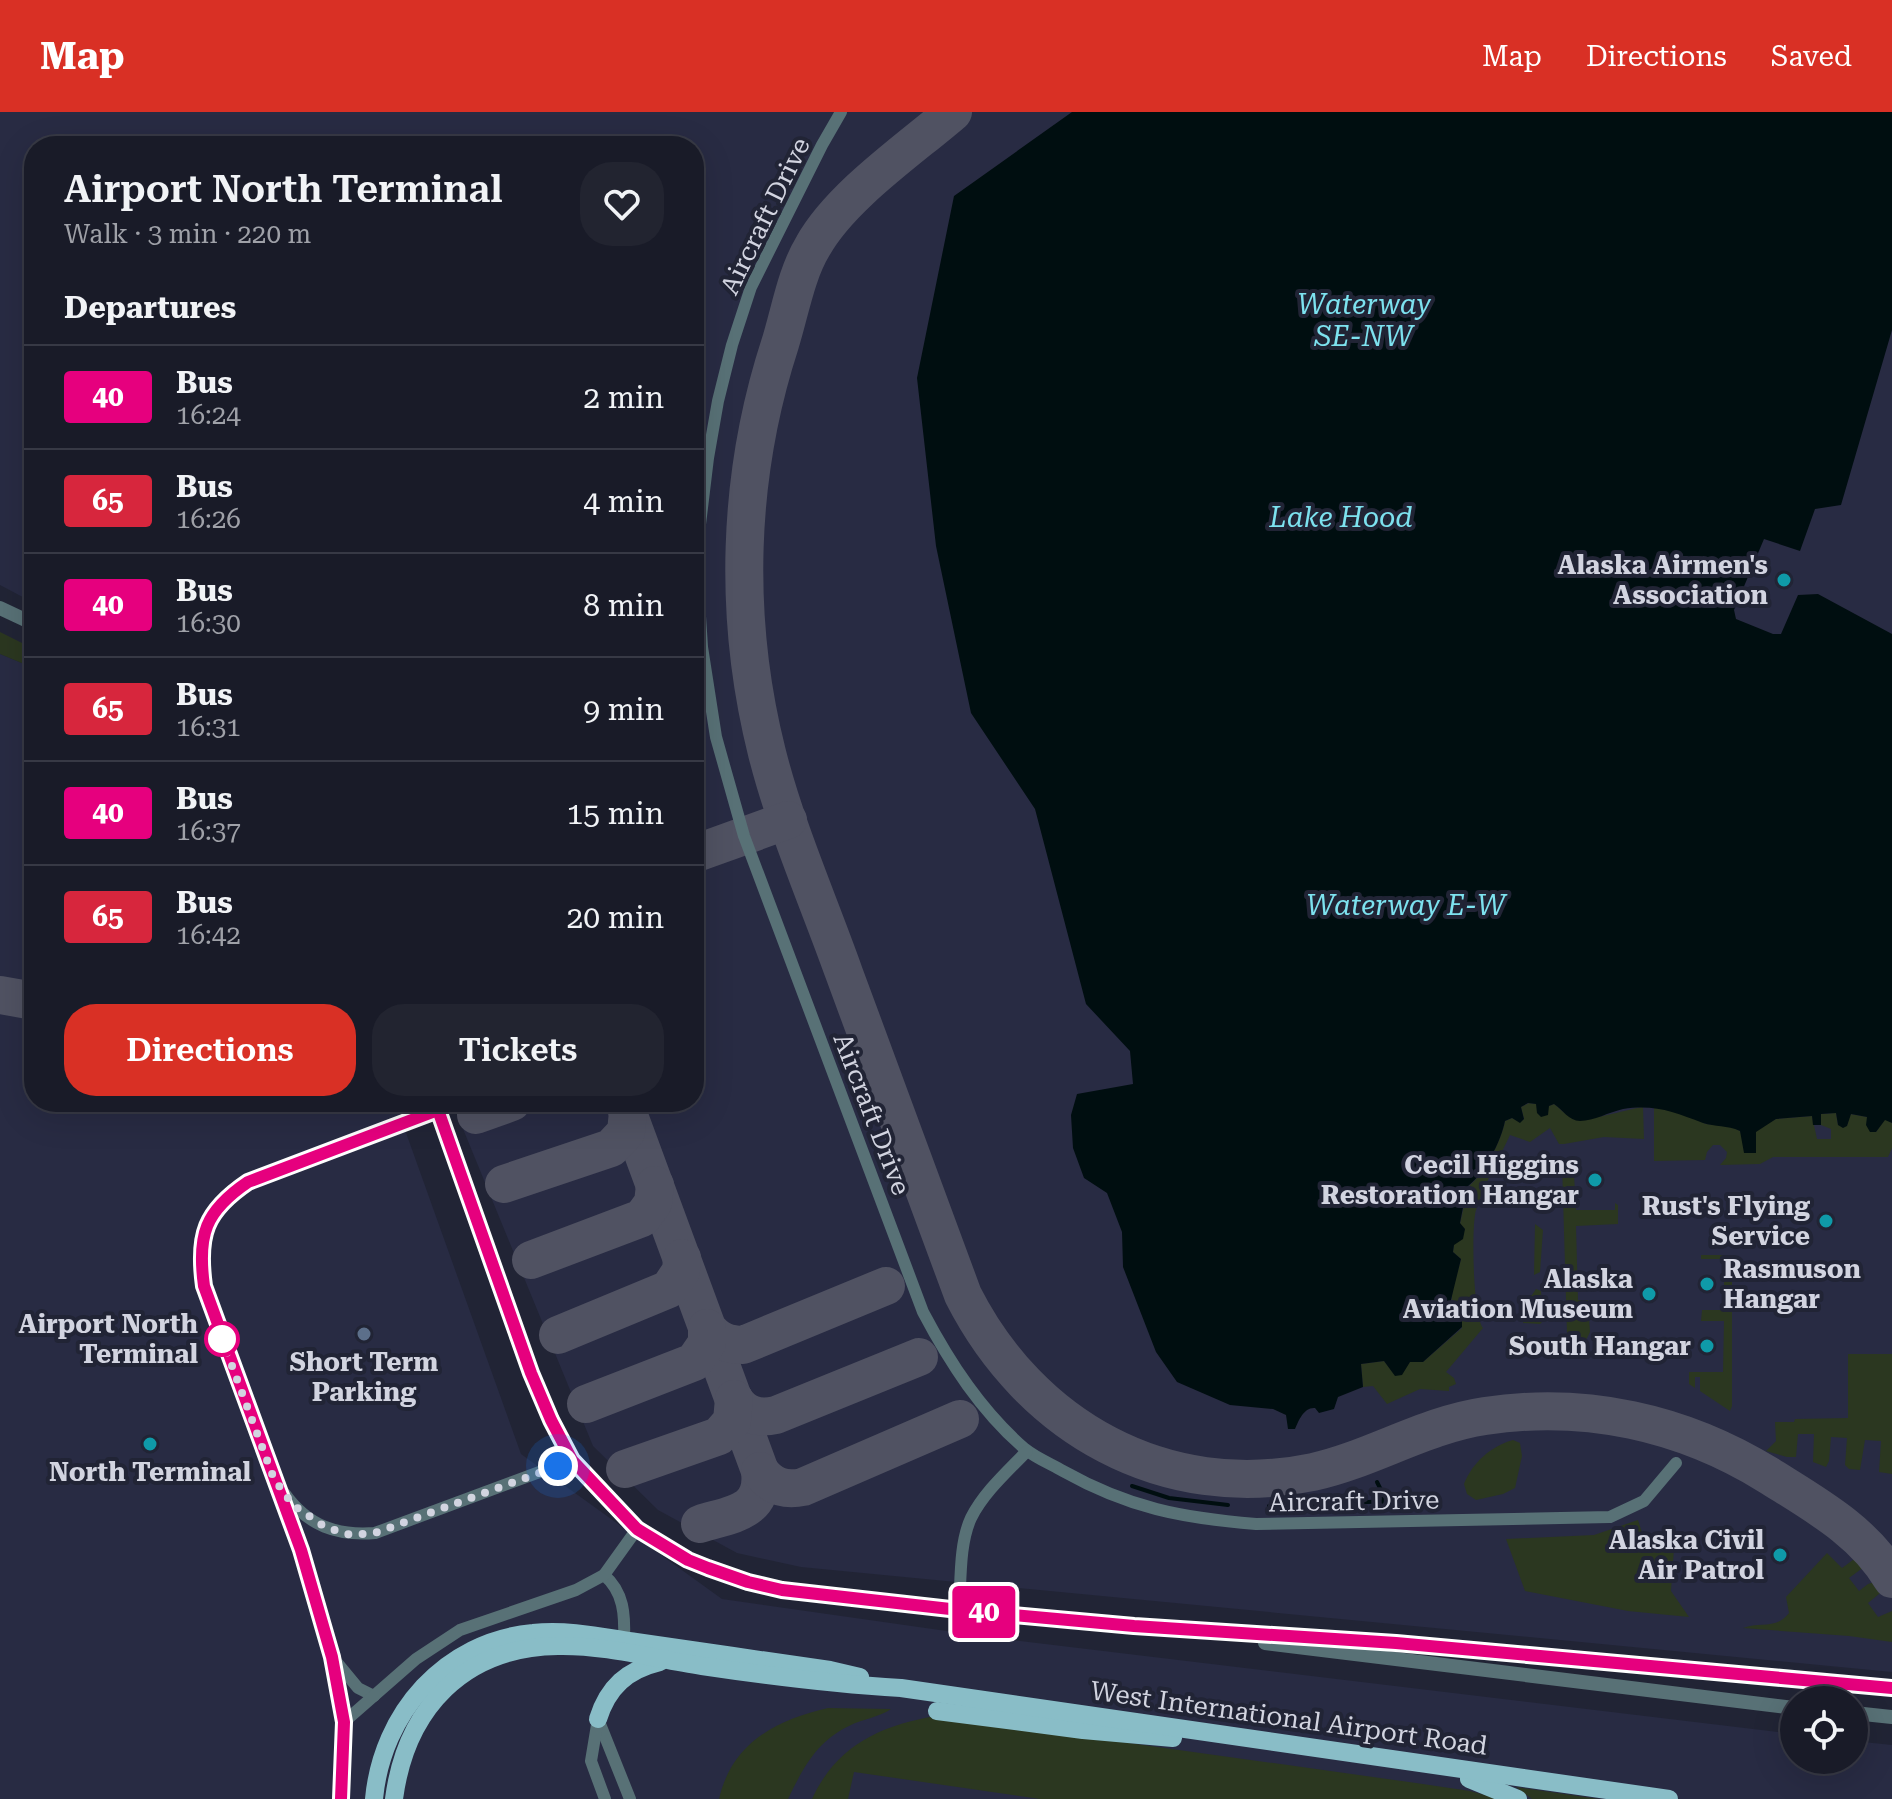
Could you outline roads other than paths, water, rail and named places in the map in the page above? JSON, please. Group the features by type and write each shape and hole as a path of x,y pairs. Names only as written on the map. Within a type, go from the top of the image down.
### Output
{"main road":[{"path":"374,1799 379,1764 397,1721 426,1684 463,1655 508,1636 535,1632 624,1640 830,1670 901,1688"},
{"path":"394,1799 402,1758 419,1720 448,1685 468,1670 511,1651 560,1645 818,1683 901,1688"},
{"path":"598,1719 610,1692 620,1680 643,1666 666,1661"},
{"name":"West International Airport Road","path":"901,1688 1669,1799"},
{"path":"937,1711 1144,1736 1268,1740"},
{"path":"1398,1760 1483,1783 1518,1799"}],"street":[{"name":"Aircraft Drive","path":"704,495 718,401 746,301 841,112"},
{"path":"0,608 24,619"},
{"name":"Aircraft Drive","path":"704,652 716,737 744,836 923,1312 948,1358 984,1408 1027,1451 1129,1503 1200,1519 1256,1524 1610,1517 1644,1501 1676,1463"},
{"path":"341,1799 344,1722 332,1657 301,1550 204,1286 200,1255 214,1211 227,1196 248,1182 422,1112"},
{"path":"439,1112 531,1373 572,1460 637,1529 688,1560 748,1582 813,1594 959,1610 1134,1626 1396,1643 1892,1688"},
{"path":"959,1610 964,1539 971,1518 985,1496 1027,1451"},
{"path":"274,1479 293,1505 308,1518 351,1535 375,1533 417,1519 572,1460"},
{"path":"344,1722 416,1659 460,1630 576,1590 604,1575 637,1529"},
{"path":"604,1575 615,1585 625,1614 624,1640"},
{"path":"1134,1626 1780,1706"},
{"path":"332,1657 358,1688 374,1696"},
{"path":"1868,1714 1892,1717"},
{"path":"598,1719 591,1761 605,1799"},
{"path":"598,1719 630,1799"}],"water":[{"name":"Lake Hood","path":"1072,112 1892,112 1892,330 1841,505 1815,509 1800,551 1764,539 1734,610 1736,619 1773,634 1781,634 1798,595 1818,594 1892,634 1892,1123 1885,1120 1876,1132 1870,1132 1866,1125 1867,1117 1851,1114 1847,1126 1843,1128 1838,1125 1836,1113 1821,1114 1821,1125 1813,1125 1812,1116 1776,1119 1756,1132 1756,1153 1744,1153 1740,1131 1664,1110 1623,1109 1580,1121 1569,1117 1554,1104 1549,1106 1548,1115 1541,1117 1536,1104 1528,1103 1521,1107 1524,1119 1520,1123 1512,1118 1505,1121 1491,1157 1467,1187 1460,1223 1465,1229 1463,1239 1454,1245 1453,1252 1461,1259 1450,1304 1452,1315 1462,1321 1462,1327 1423,1362 1410,1362 1402,1375 1395,1376 1384,1361 1361,1364 1363,1387 1338,1397 1334,1409 1319,1413 1315,1408 1308,1410 1295,1429 1288,1429 1286,1415 1273,1409 1230,1405 1177,1382 1156,1352 1123,1267 1122,1232 1107,1193 1084,1178 1073,1148 1071,1115 1077,1094 1133,1084 1130,1051 1086,1004 1035,809 971,713 936,546 917,378 954,196"}],"waterway":[{"path":"1377,1482 1384,1503"},
{"path":"1132,1486 1169,1498 1228,1505"},
{"path":"1269,1506 1416,1500"}],"place":[{"name":"Alaska Airmen's Association","path":"1784,580"},
{"name":"Cecil Higgins Restoration Hangar","path":"1595,1180"},
{"name":"Rust's Flying Service","path":"1826,1221"},
{"name":"Rasmuson Hangar","path":"1707,1284"},
{"name":"Alaska Aviation Museum","path":"1649,1294"},
{"name":"Short Term Parking","path":"364,1334"},
{"name":"Airport North Terminal","path":"222,1339"},
{"name":"South Hangar","path":"1707,1346"},
{"name":"North Terminal","path":"150,1444"},
{"name":"Alaska Civil Air Patrol","path":"1780,1555"}],"water label":[{"name":"Waterway SE-NW","path":"1364,320"},
{"name":"Waterway E-W","path":"1406,905"}]}
